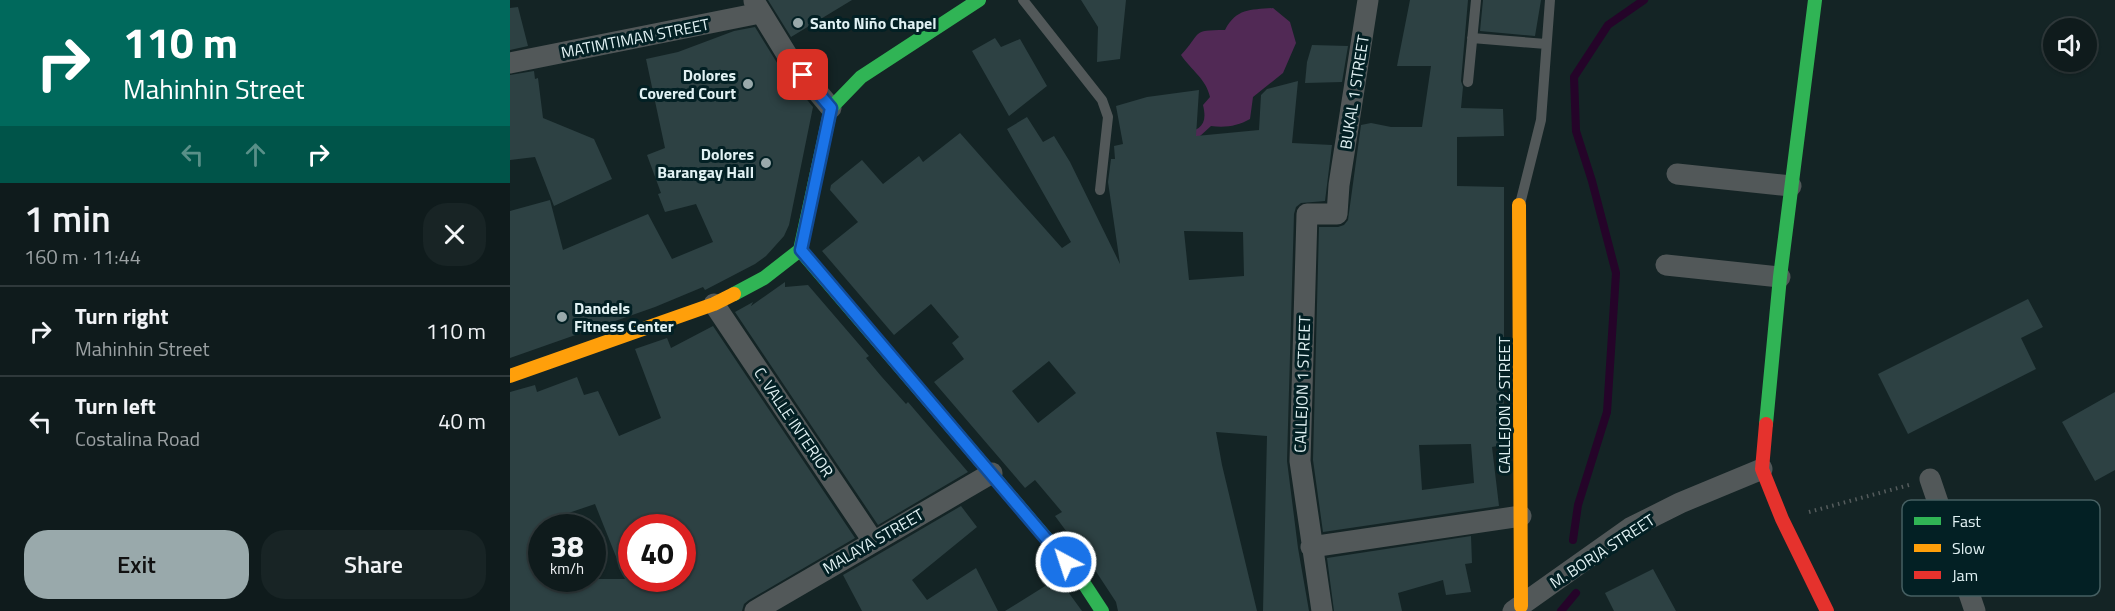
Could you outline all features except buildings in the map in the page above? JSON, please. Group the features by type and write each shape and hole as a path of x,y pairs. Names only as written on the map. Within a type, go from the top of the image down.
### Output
{"street":[{"path":"510,376 714,303 764,278 801,250 831,108 861,77 979,0"},
{"name":"BUKAL 1 STREET","path":"1339,185 1368,0"},
{"path":"1815,0 1780,277 1762,469 1782,519 1827,611"},
{"path":"757,7 789,58 831,108"},
{"name":"MATIMTIMAN STREET","path":"510,63 757,7"},
{"path":"1677,174 1791,186"},
{"name":"CALLEJON 1 STREET","path":"1322,611 1300,461 1307,214 1337,214 1339,185"},
{"name":"CALLEJON 2 STREET","path":"1517,608 1521,516 1519,205"},
{"path":"801,250 1081,579 1102,611"},
{"path":"1666,265 1780,277"},
{"name":"C. VALLE INTERIOR","path":"714,303 873,540"},
{"name":"M. BORJA STREET","path":"1517,608 1630,528 1680,502 1762,469"},
{"name":"MALAYA STREET","path":"755,611 873,540 992,473"},
{"path":"1930,479 1937,500"},
{"path":"1311,547 1521,516"},
{"path":"1970,596 1975,611"}],"lane":[{"path":"1023,0 1102,100 1108,117 1100,190"},
{"path":"1468,82 1476,0"},
{"path":"1519,205 1541,120 1550,0"},
{"path":"1472,38 1546,44"}],"path":[{"path":"1782,519 1930,479"}],"shaded area":[{"path":"1273,8 1290,22 1296,43 1283,73 1253,97 1250,119 1231,126 1211,126 1199,137 1182,135 1201,126 1204,118 1203,105 1210,97 1202,80 1181,55 1201,32 1225,30 1239,14"}],"waterway":[{"path":"1573,540 1578,505 1607,412 1616,273 1592,181 1576,131 1574,77 1608,25 1644,0"},
{"path":"1561,611 1576,593"}],"traffic: fast":[{"path":"734,294 764,278 800,250 831,108 861,77 979,0"},
{"path":"1766,424 1780,277 1815,0"},
{"path":"800,250 1081,579 1102,611"}],"traffic: slow":[{"path":"1519,205 1521,606"},
{"path":"510,376 714,304 734,294"}],"traffic: jam":[{"path":"1766,424 1762,469 1782,519 1827,611"}],"place":[{"name":"Santo Niño Chapel","path":"798,23"},
{"name":"Dolores Covered Court","path":"748,84"},
{"name":"Dolores Barangay Hall","path":"766,163"},
{"name":"Dandels Fitness Center","path":"562,317"}],"route":[{"path":"803,75 831,108 801,250 1066,562"}]}
